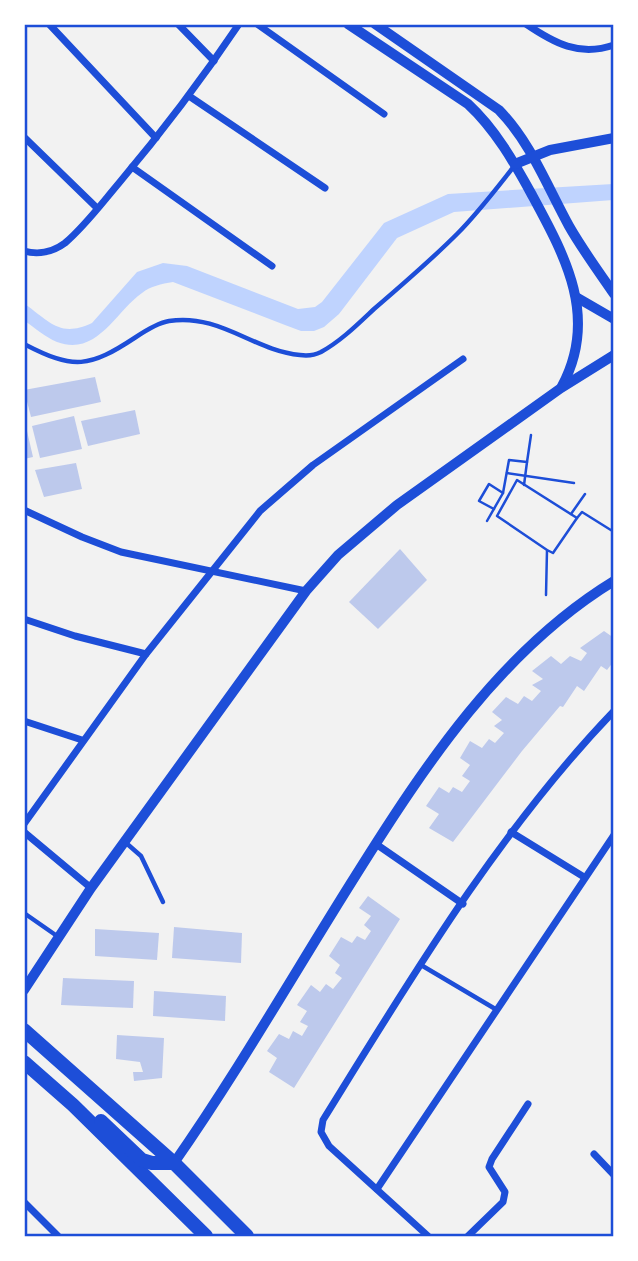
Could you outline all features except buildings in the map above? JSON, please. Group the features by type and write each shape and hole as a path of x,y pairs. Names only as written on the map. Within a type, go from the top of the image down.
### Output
{"main road":[{"path":"24,1030 174,1163 247,1237"},
{"path":"24,1062 73,1105 206,1237"},
{"path":"73,1105 103,1122 142,1160 174,1163"}],"street":[{"path":"49,24 156,138"},
{"path":"178,24 215,61"},
{"path":"24,251 51,251 64,243 156,138 215,61 239,24"},
{"path":"257,24 384,114"},
{"path":"348,24 468,104 482,117 515,164 556,239 576,297 577,345 569,373 561,388"},
{"path":"375,24 499,110 523,138 571,229 614,294"},
{"path":"526,24 565,47 599,50 614,45"},
{"path":"189,96 325,188"},
{"path":"24,137 97,208"},
{"path":"515,164 574,144 614,138"},
{"path":"132,167 272,266"},
{"path":"576,297 614,319"},
{"path":"24,990 91,888 306,592 338,555 362,533 456,461 561,388 614,355"},
{"path":"24,824 146,654 260,511 347,439 463,359"},
{"path":"24,510 121,552 306,592"},
{"path":"174,1163 420,777 519,656 591,594 614,581"},
{"path":"24,619 75,636 146,654"},
{"path":"428,1237 329,1146 321,1132 321,1126 421,965 511,832 577,749 614,711"},
{"path":"24,720 82,740"},
{"path":"24,832 91,888"},
{"path":"511,832 584,877"},
{"path":"377,1189 614,835"},
{"path":"376,844 463,904"},
{"path":"468,1237 503,1202 505,1192 489,1167 528,1104"},
{"path":"594,1154 614,1175"},
{"path":"24,1202 58,1237"}],"lane":[{"path":"24,344 51,358 75,363 93,361 111,354 165,321 185,320 207,322 283,352 302,356 318,354 347,333 456,234 515,164"},
{"path":"125,841 141,856 163,902"},
{"path":"24,913 58,936"},
{"path":"421,965 498,1011"}],"path":[{"path":"524,485 531,435"},
{"path":"487,521 503,493 509,460 527,462"},
{"path":"507,473 574,483"},
{"path":"577,518 517,480 497,516 554,553 582,512 614,532"},
{"path":"494,509 479,501 489,484 503,493"},
{"path":"570,514 585,494"},
{"path":"546,595 547,550"}],"water":[{"path":"613,184 613,200 454,212 397,238 339,314 324,327 314,331 301,331 173,282 145,291 104,330 83,343 71,345 57,342 25,321 25,304 49,322 63,328 72,329 92,323 137,272 163,263 187,266 298,309 315,307 322,302 384,223 448,194"}]}
